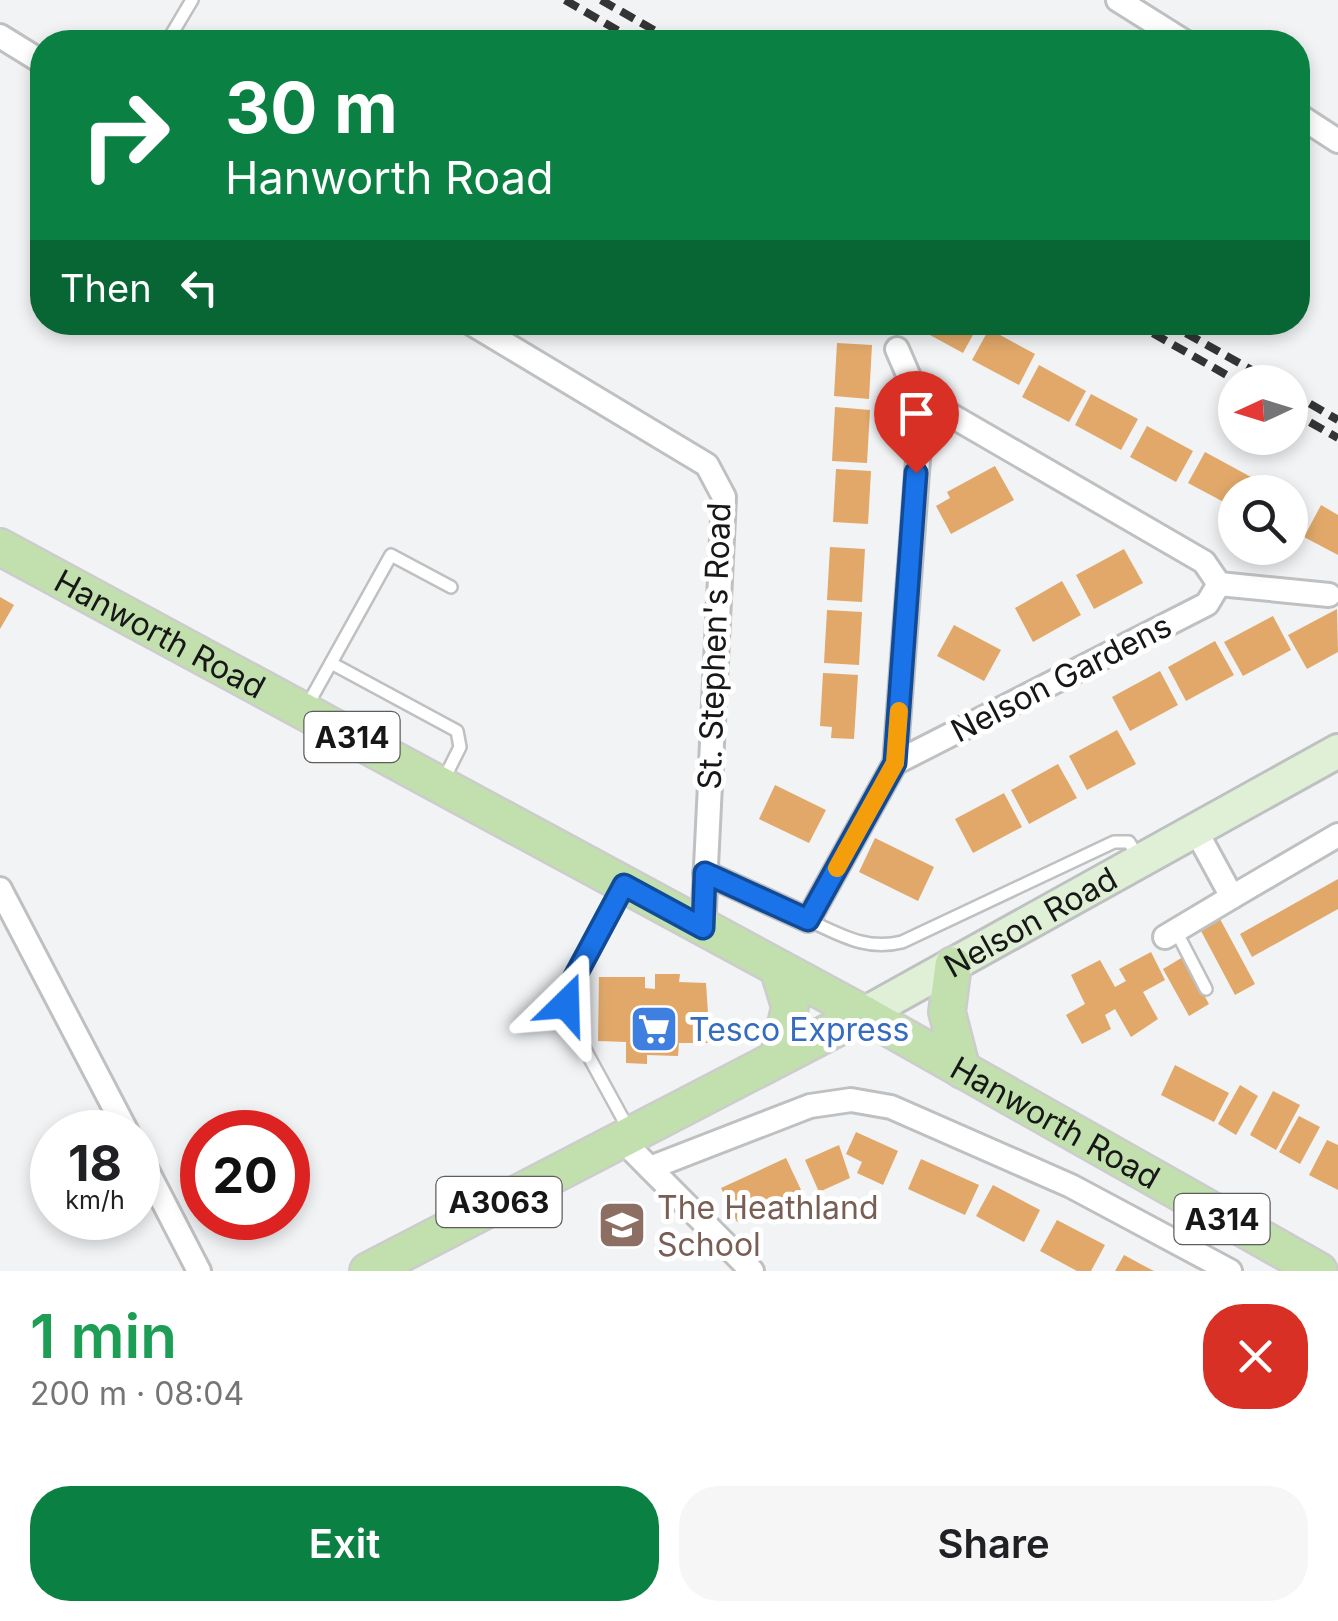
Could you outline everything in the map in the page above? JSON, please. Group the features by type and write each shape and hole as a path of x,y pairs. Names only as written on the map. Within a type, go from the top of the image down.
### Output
{"main road":[{"name":"Hanworth Road","path":"0,547 864,1014 1320,1271"},
{"name":"Nelson Road","path":"864,1014 1338,751"},
{"path":"953,965 948,1012 962,1070"},
{"path":"778,968 790,1007 778,1058"},
{"name":"A3063","path":"368,1271 864,1014"}],"street":[{"path":"1118,0 1165,30"},
{"path":"0,36 30,55"},
{"path":"1310,123 1338,141"},
{"name":"St. Stephen's Road","path":"490,335 707,465 724,497 703,928"},
{"name":"Nelson Gardens","path":"808,920 895,763 922,407 897,349"},
{"path":"922,407 947,414 1204,562 1219,584 1329,595"},
{"name":"Nelson Gardens","path":"895,763 1207,604 1219,584"},
{"path":"1195,830 1232,897"},
{"path":"1171,934 1338,835"},
{"path":"705,873 808,920"},
{"path":"0,889 116,1110"},
{"name":"Hanworth Road","path":"650,1168 810,1106 851,1100 892,1107 1071,1186 1230,1271"},
{"path":"626,1136 650,1168 752,1271"},
{"path":"160,1196 197,1267"}],"lane":[{"path":"174,30 192,0"},
{"path":"304,712 391,555 451,587"},
{"path":"332,663 457,731 460,748 440,785"},
{"path":"808,920 857,942 880,947 902,942 1114,842 1128,842 1140,860"},
{"path":"624,885 571,984 566,1004 570,1024 626,1136"},
{"path":"1171,934 1206,989"}],"building":[{"path":"930,335 973,335 963,353"},
{"path":"986,335 1000,335 1035,354 1019,385 972,360"},
{"path":"837,343 872,345 869,399 834,396"},
{"path":"1039,365 1086,391 1069,422 1022,397"},
{"path":"1091,394 1138,419 1121,450 1075,425"},
{"path":"835,407 870,410 867,463 832,461"},
{"path":"1147,426 1193,451 1176,482 1130,457"},
{"path":"1205,452 1247,475 1218,475 1218,499 1188,483"},
{"path":"995,466 1014,500 951,534 936,506 950,498 947,492"},
{"path":"836,469 871,471 868,524 833,522"},
{"path":"1321,505 1338,515 1338,555 1308,539 1308,529"},
{"path":"830,547 865,549 862,602 827,600"},
{"path":"1124,549 1143,583 1094,609 1076,575"},
{"path":"1062,581 1081,615 1033,642 1015,608"},
{"path":"0,597 14,605 0,629"},
{"path":"1337,609 1338,652 1307,669 1288,635"},
{"path":"827,610 862,612 859,665 824,663"},
{"path":"1273,616 1291,650 1243,676 1224,642"},
{"path":"954,625 1001,650 984,681 937,656"},
{"path":"1215,641 1234,675 1186,701 1168,667"},
{"path":"1160,671 1178,705 1130,731 1112,697"},
{"path":"823,673 858,675 854,739 831,738 832,727 820,726"},
{"path":"1117,730 1136,764 1087,790 1069,756"},
{"path":"1058,764 1077,798 1029,824 1011,790"},
{"path":"775,785 826,810 809,843 759,819"},
{"path":"1004,793 1022,827 973,853 955,819"},
{"path":"875,838 934,867 918,901 859,872"},
{"path":"1338,879 1338,909 1252,957 1240,934"},
{"path":"1220,919 1255,984 1235,995 1200,929"},
{"path":"1151,952 1165,980 1143,992 1158,1019 1131,1037 1115,1009 1105,1015 1111,1029 1082,1044 1066,1015 1085,1004 1071,975 1100,960 1115,987 1126,981 1119,969"},
{"path":"1183,957 1209,1004 1189,1016 1163,969"},
{"name":"Tesco Express","path":"655,974 680,974 679,982 706,983 710,1043 679,1043 678,1056 647,1055 647,1064 626,1063 626,1042 598,1041 599,977 645,977 645,988 655,989"},
{"path":"1175,1065 1229,1093 1214,1122 1161,1095"},
{"path":"1240,1085 1258,1096 1236,1135 1218,1124"},
{"path":"1273,1091 1300,1105 1276,1150 1250,1135"},
{"path":"1299,1116 1320,1127 1300,1164 1279,1152"},
{"path":"856,1132 898,1151 883,1185 857,1173 862,1162 846,1154"},
{"path":"1327,1140 1338,1145 1338,1190 1309,1175"},
{"path":"839,1145 850,1178 819,1192 805,1160"},
{"path":"786,1158 802,1192 737,1222 721,1188"},
{"path":"921,1159 979,1185 965,1215 908,1189"},
{"path":"993,1185 1040,1210 1024,1242 976,1216"},
{"path":"1057,1220 1105,1245 1091,1271 1077,1271 1040,1251"},
{"path":"1124,1255 1148,1268 1154,1271 1115,1271"}],"railway":[{"path":"565,0 617,30"},
{"path":"601,0 654,30"},
{"path":"1156,335 1218,370"},
{"path":"1189,335 1243,365"},
{"path":"1308,402 1338,420"},
{"path":"1308,421 1338,438"}],"slow traffic":[{"path":"837,868 895,763 899,711"}],"place":[{"name":"Tesco Express","path":"654,1029"},
{"name":"The Heathland School","path":"622,1225"}],"route":[{"path":"566,1004 571,984 624,885 703,928 705,873 808,920 895,763 916,473"}]}
